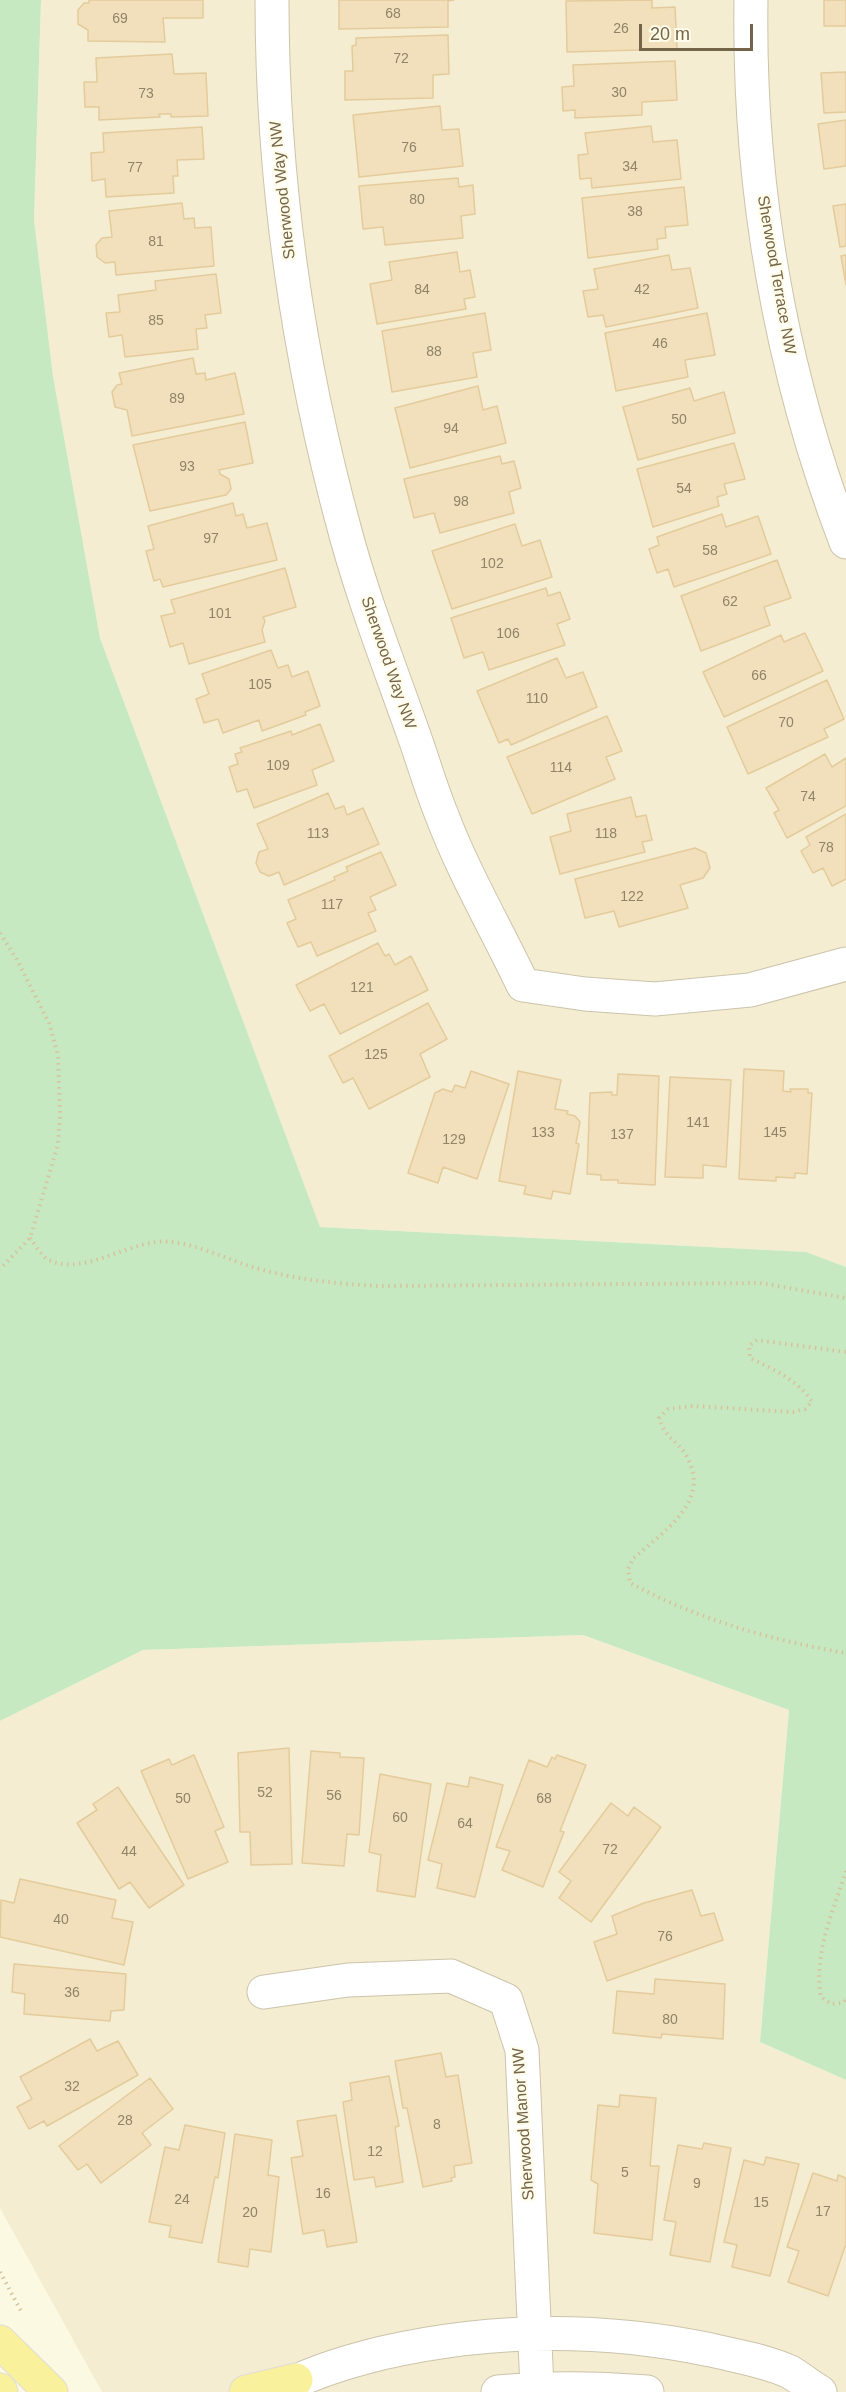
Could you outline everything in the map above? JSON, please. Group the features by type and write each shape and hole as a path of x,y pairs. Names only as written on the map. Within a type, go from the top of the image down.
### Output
{"main road":[{"path":"0,2342 51,2392"},
{"path":"246,2392 286,2386"}],"street":[{"name":"Sherwood Way NW","path":"272,0 276,136 286,237 301,338 321,437 346,536 376,633 441,814 523,985 585,994 654,999 750,990 846,964"},
{"name":"Sherwood Terrace NW","path":"751,0 750,49 755,144 766,237 783,329 806,421 846,542"},
{"name":"Sherwood Manor NW","path":"264,1992 348,1980 451,1976 506,2000 522,2050 537,2388"},
{"path":"286,2386 354,2360 413,2346 474,2337 536,2332 600,2334 664,2340 717,2351 789,2372 820,2392"},
{"path":"498,2392 537,2388 598,2388 647,2392"}],"path":[{"path":"0,933 16,958 49,1023 58,1055 60,1116 58,1144 30,1238 0,1269"},
{"path":"30,1238 41,1253 51,1261 81,1263 134,1248 171,1242 279,1274 327,1283 392,1286 760,1282 846,1298"},
{"path":"846,1352 757,1340 749,1346 750,1358 783,1374 803,1389 812,1402 805,1409 793,1412 693,1406 668,1409 659,1418 664,1433 685,1454 694,1477 694,1494 684,1512 633,1559 628,1569 630,1583 652,1595 731,1627 790,1643 846,1653"},
{"path":"846,1871 825,1932 818,1982 821,1997 831,2004 843,2003 846,1999"}],"shaded area":[{"path":"41,0 846,0 846,1267 806,1252 320,1227 100,638 53,376 34,220"},
{"path":"583,1635 789,1710 760,2042 846,2080 846,2392 102,2392 0,2208 0,1721 143,1650"}],"green space":[{"path":"0,0 41,0 34,220 53,376 100,638 320,1227 806,1252 846,1267 846,2080 760,2042 789,1710 583,1635 143,1650 0,1721"}],"building":[{"path":"89,0 203,0 203,18 163,18 165,42 88,41 88,30 78,24 78,10 84,3 89,3"},
{"path":"339,0 454,0 448,1 448,27 339,29"},
{"path":"652,0 652,8 675,7 677,49 567,52 566,1"},
{"path":"824,0 846,0 846,26 824,26"},
{"path":"448,35 449,74 433,75 433,98 345,100 345,71 353,71 352,46 356,45 356,38"},
{"path":"172,54 174,74 206,73 208,116 171,117 171,114 159,114 160,117 99,120 99,107 85,107 84,82 97,82 96,58"},
{"path":"675,61 677,100 642,102 642,115 575,118 575,110 563,111 562,87 574,86 573,65"},
{"path":"846,72 846,112 824,113 821,73"},
{"path":"440,106 442,130 459,129 463,166 359,177 353,115"},
{"path":"846,120 846,166 824,169 818,124"},
{"path":"651,126 653,142 677,140 681,179 592,188 591,178 580,179 578,155 588,154 585,133"},
{"path":"202,127 204,159 177,160 178,176 173,176 174,193 106,197 105,179 92,181 91,153 104,152 103,133"},
{"path":"458,178 459,187 473,185 475,214 461,216 463,238 385,245 383,227 363,229 359,186"},
{"path":"684,187 688,225 665,227 666,238 657,239 658,249 588,258 582,198"},
{"path":"182,203 184,219 194,218 195,228 211,227 214,266 116,275 115,262 105,263 97,257 96,245 102,238 112,237 109,211"},
{"path":"846,204 846,246 840,247 833,206"},
{"path":"457,252 460,272 470,270 475,297 464,299 466,309 377,324 370,284 392,280 389,262"},
{"path":"669,255 672,270 690,268 698,308 606,327 603,315 588,317 583,291 598,289 594,269"},
{"path":"846,255 846,285 841,256"},
{"path":"216,274 221,313 205,315 207,328 196,329 198,349 125,357 122,335 109,337 106,313 120,312 118,295 156,290 155,281"},
{"path":"485,313 491,350 473,353 477,377 392,392 382,331"},
{"path":"707,313 715,355 685,360 688,377 616,391 605,333"},
{"path":"193,358 196,374 205,373 206,380 235,373 244,414 132,436 127,410 115,407 112,392 117,385 122,384 119,373"},
{"path":"478,386 483,410 497,406 506,443 410,468 395,408"},
{"path":"690,388 694,401 724,392 735,433 638,460 623,407"},
{"path":"245,422 253,463 219,470 220,474 229,479 231,489 226,495 150,511 133,445"},
{"path":"734,443 745,479 724,484 727,494 717,497 719,506 653,527 637,469"},
{"path":"500,456 502,464 514,461 521,488 509,492 514,513 440,533 434,513 414,518 404,479"},
{"path":"233,503 236,516 243,514 247,528 267,523 277,560 163,587 160,579 154,581 146,551 154,549 148,526"},
{"path":"722,514 726,527 758,516 771,554 674,587 668,569 657,573 649,549 659,545 657,537"},
{"path":"515,524 522,546 540,540 552,577 452,609 432,551"},
{"path":"777,560 791,598 764,607 770,625 701,651 681,596"},
{"path":"285,568 296,607 263,617 265,621 262,630 265,642 189,664 183,643 170,647 161,616 175,613 171,600"},
{"path":"546,588 548,596 560,592 570,619 557,624 565,645 489,670 483,652 464,658 451,618"},
{"path":"805,633 823,671 724,717 703,672 781,635 784,642"},
{"path":"271,650 278,668 288,665 292,677 308,671 320,706 305,712 306,715 262,731 259,720 223,733 218,719 204,723 196,699 209,694 202,674"},
{"path":"557,658 566,678 583,672 597,707 511,745 508,739 499,743 477,691"},
{"path":"827,680 844,719 824,729 828,737 748,774 727,727"},
{"path":"607,716 622,751 606,757 615,779 532,814 507,757"},
{"path":"320,724 334,761 312,770 317,785 254,808 247,789 237,792 229,767 238,764 235,754 242,752 240,748 291,731 292,735"},
{"path":"825,754 832,767 846,758 846,806 787,838 774,813 779,810 766,788"},
{"path":"328,793 335,809 344,806 347,815 363,808 379,844 284,885 279,872 269,876 260,872 256,863 259,852 268,849 257,824"},
{"path":"631,797 636,817 646,815 652,840 642,842 645,852 560,874 550,837 571,831 567,814"},
{"path":"846,814 846,879 832,886 823,868 813,873 801,851 810,845 806,837"},
{"path":"695,848 706,853 710,868 703,878 680,885 688,908 619,927 614,911 585,918 575,879"},
{"path":"381,852 396,885 370,897 376,910 368,913 376,931 317,956 311,942 298,947 287,923 296,919 288,900 335,880 334,877 348,871 346,867"},
{"path":"378,943 385,956 389,954 395,965 411,956 428,990 340,1034 324,1004 310,1011 296,985"},
{"path":"428,1003 447,1039 420,1054 430,1077 369,1109 353,1078 343,1083 329,1056"},
{"path":"744,1069 784,1071 783,1091 808,1089 808,1093 812,1093 807,1174 795,1173 795,1178 776,1177 776,1181 739,1179"},
{"path":"471,1071 509,1084 477,1179 443,1167 438,1183 408,1173 435,1093 443,1089 452,1092 455,1085 465,1088"},
{"path":"518,1071 561,1080 555,1109 568,1111 567,1114 575,1116 580,1122 576,1143 579,1144 570,1194 553,1191 551,1199 524,1194 526,1186 499,1181"},
{"path":"618,1074 659,1076 655,1185 618,1183 618,1180 601,1180 601,1175 587,1174 590,1093 612,1092 612,1095 617,1095"},
{"path":"670,1077 731,1080 726,1167 703,1165 703,1178 665,1177"},
{"path":"289,1748 292,1864 251,1865 250,1832 240,1832 238,1753"},
{"path":"311,1751 340,1753 340,1757 364,1758 359,1835 347,1834 344,1866 302,1863"},
{"path":"194,1755 224,1827 215,1831 228,1862 188,1879 141,1771 169,1759 172,1765"},
{"path":"557,1755 586,1765 560,1831 564,1832 543,1887 502,1870 510,1851 496,1847 529,1760 547,1767 552,1757 555,1759"},
{"path":"380,1774 431,1784 415,1897 377,1891 381,1855 369,1852"},
{"path":"470,1777 503,1785 475,1897 437,1888 442,1864 428,1860 447,1783 468,1787"},
{"path":"118,1787 184,1885 149,1908 130,1882 119,1889 77,1823 97,1810 93,1804"},
{"path":"611,1803 628,1816 634,1807 661,1827 591,1922 559,1898 571,1881 559,1872"},
{"path":"20,1879 116,1900 112,1918 133,1922 124,1965 0,1937 1,1900 14,1903"},
{"path":"692,1890 701,1916 714,1913 723,1940 607,1981 594,1942 617,1934 612,1916 644,1903"},
{"path":"14,1964 126,1974 124,2010 111,2011 110,2021 24,2014 25,1994 12,1992"},
{"path":"655,1979 725,1984 723,2039 662,2034 661,2038 613,2033 617,1991 654,1994"},
{"path":"90,2039 97,2051 118,2041 138,2075 47,2126 44,2121 29,2129 17,2107 32,2099 20,2077"},
{"path":"441,2053 446,2077 458,2075 472,2163 454,2166 455,2177 451,2178 452,2181 423,2187 407,2108 403,2108 395,2061"},
{"path":"389,2076 399,2126 395,2127 403,2182 376,2187 374,2177 354,2180 343,2102 352,2100 350,2083"},
{"path":"150,2078 173,2109 142,2133 151,2145 101,2183 87,2164 78,2170 59,2146"},
{"path":"620,2095 656,2098 650,2166 659,2166 652,2240 594,2233 598,2184 591,2180 598,2105 619,2107"},
{"path":"336,2115 357,2242 327,2247 324,2230 303,2234 291,2158 303,2156 297,2121"},
{"path":"185,2125 225,2133 218,2178 215,2177 202,2243 169,2237 171,2226 149,2222 165,2147 179,2150"},
{"path":"235,2134 272,2140 268,2175 279,2177 271,2252 250,2249 248,2267 218,2262"},
{"path":"704,2143 731,2148 710,2262 670,2255 676,2222 664,2220 678,2145 702,2149"},
{"path":"766,2157 799,2164 770,2276 732,2267 737,2245 724,2242 744,2160 764,2165"},
{"path":"813,2173 837,2181 838,2175 846,2178 846,2244 828,2296 788,2282 799,2251 787,2247"}]}
